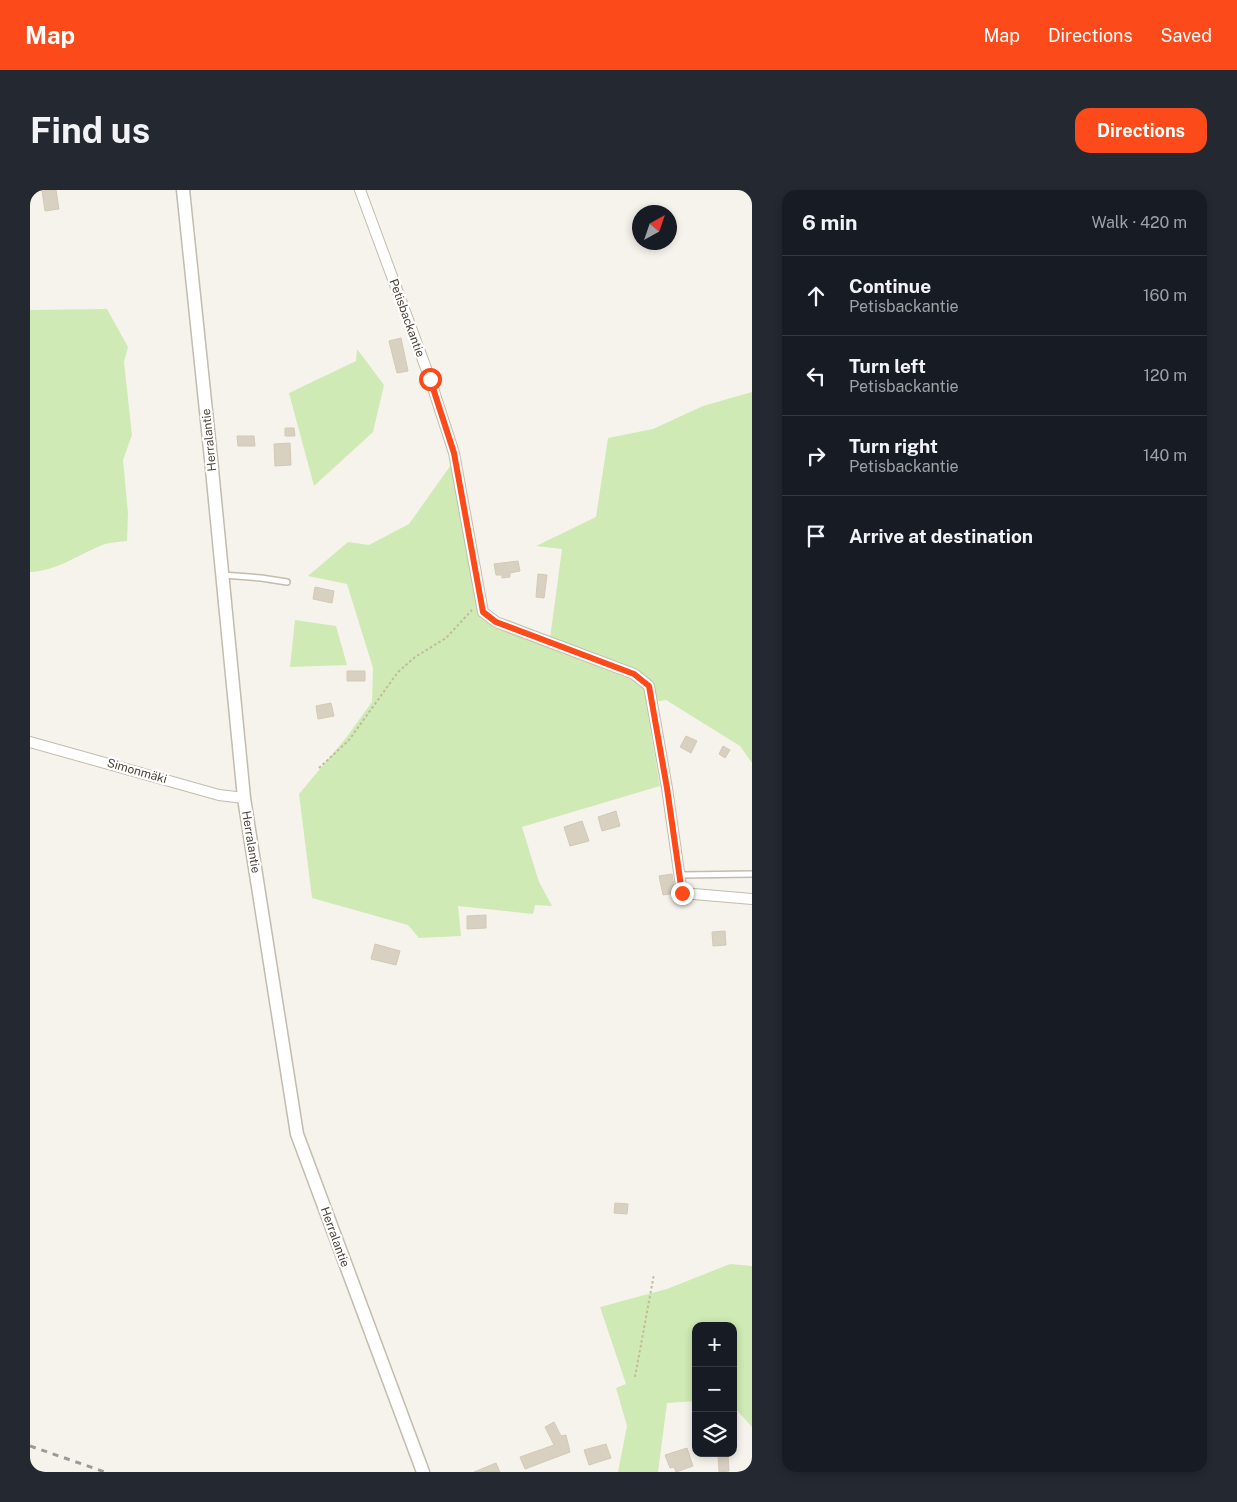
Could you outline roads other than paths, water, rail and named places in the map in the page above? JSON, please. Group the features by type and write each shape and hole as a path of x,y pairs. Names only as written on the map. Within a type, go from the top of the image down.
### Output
{"street":[{"name":"Herralantie","path":"182,190 211,459 244,798 297,1134 423,1472"},
{"name":"Petisbackantie","path":"360,190 430,379 454,453 483,612 496,622 634,674 649,686 682,893 752,899"},
{"name":"Simonmäki","path":"30,742 219,795 244,798"}],"lane":[{"path":"221,575 286,582"},
{"path":"680,874 752,874"}],"railway":[{"path":"30,1446 105,1472"}]}
